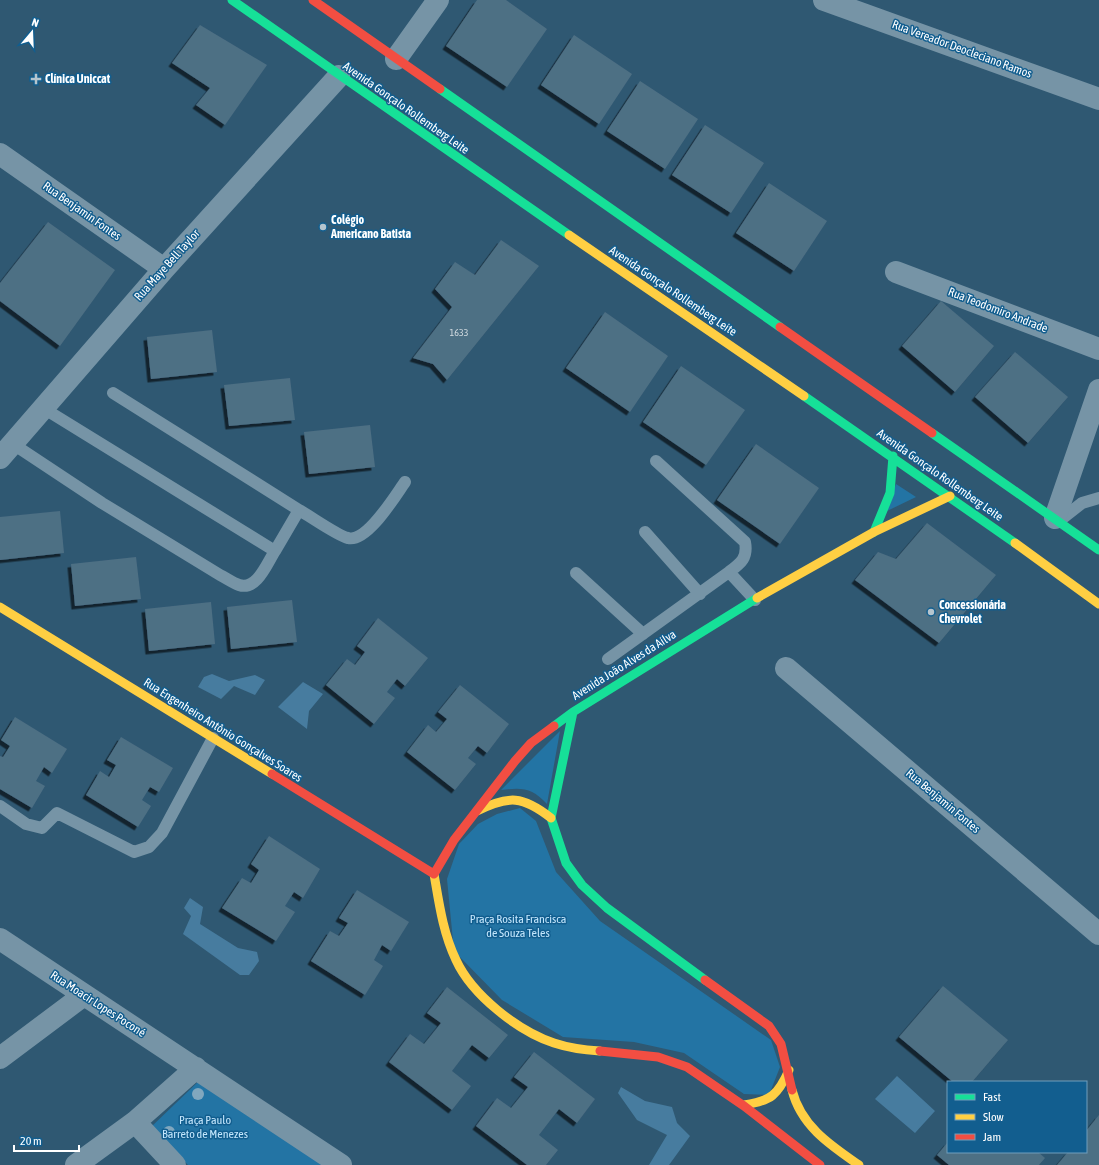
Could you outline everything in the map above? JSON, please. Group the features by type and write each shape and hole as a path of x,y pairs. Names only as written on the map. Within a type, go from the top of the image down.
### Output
{"street":[{"name":"Avenida Gonçalo Rollemberg Leite","path":"232,0 339,76 893,456 1072,583 1099,604"},
{"path":"313,0 1099,550"},
{"path":"396,59 438,0"},
{"name":"Rua Vereador Deocleciano Ramos","path":"824,0 863,6 1099,99"},
{"name":"Rua Maye Bell Taylor","path":"6,451 164,268 339,76"},
{"name":"Rua Benjamin Fontes","path":"0,154 164,268"},
{"name":"Rua Teodomiro Andrade","path":"896,272 1099,349"},
{"path":"1057,520 1099,390"},
{"path":"874,532 890,493 893,456"},
{"name":"Avenida João Alves da Ailva","path":"434,874 454,840 473,814 531,743 573,712 755,600 874,532 950,496"},
{"name":"Rua Engenheiro Antônio Gonçalves Soares","path":"0,607 434,874"},
{"name":"Rua Benjamin Fontes","path":"786,668 1099,934"},
{"path":"573,712 551,818 555,836 566,863 582,885 607,908 769,1026 778,1035 789,1070 797,1105 807,1124 823,1139 859,1165"},
{"path":"473,814 503,799 513,798 527,801 551,818"},
{"path":"434,874 439,906 447,937 457,962 471,982 499,1010 526,1030 549,1042 568,1047 644,1054 670,1060 688,1067 744,1105 820,1165"},
{"name":"Rua Moacir Lopes Poconé","path":"0,939 341,1165"},
{"path":"0,1058 84,995"},
{"path":"76,1165 135,1122 196,1068"},
{"path":"744,1105 764,1102 775,1095 781,1087 789,1070"},
{"path":"135,1122 175,1165"}],"lane":[{"path":"113,393 300,510 348,538 357,538 371,528 405,482"},
{"path":"43,408 275,551"},
{"path":"6,451 102,503 240,585 248,586 256,582 300,510"},
{"path":"608,659 741,563 747,552 745,542 656,462"},
{"path":"1057,520 1082,503 1099,498"},
{"path":"644,532 700,594"},
{"path":"729,572 755,600"},
{"path":"576,574 643,634"},
{"path":"0,806 26,824 42,828 57,813 134,852 150,847 162,832 213,738"}],"green space":[{"path":"896,484 916,497 887,511"},
{"path":"560,731 547,804 537,795 527,790 501,790"},
{"name":"Praça Rosita Francisca de Souza Teles","path":"520,808 536,821 556,872 600,921 771,1040 780,1067 769,1095 744,1094 684,1053 634,1042 563,1037 502,1000 454,951 447,879 459,844 478,824 497,814"},
{"name":"Praça Paulo Barreto de Menezes","path":"201,1079 331,1165 188,1165 151,1127"}],"shaded area":[{"path":"212,674 229,681 255,675 265,680 255,695 234,686 221,699 198,687 204,677"},
{"path":"303,682 323,694 309,711 307,729 278,707"},
{"path":"190,898 203,907 200,924 238,948 257,952 259,961 249,975 240,975 183,934 191,916 184,908"},
{"path":"897,1076 935,1111 915,1133 875,1099"},
{"path":"621,1087 645,1101 672,1107 677,1123 690,1136 669,1165 649,1165 667,1135 637,1120 618,1093"}],"building":[{"path":"477,0 506,0 547,29 507,87 446,46"},
{"path":"200,25 267,65 225,125 196,105 210,88 172,63"},
{"path":"574,35 632,74 599,124 541,85"},
{"path":"640,81 698,119 665,169 607,131"},
{"path":"705,125 764,163 731,213 672,175"},
{"path":"769,183 827,221 794,271 736,233"},
{"path":"48,222 115,270 60,346 0,301 0,283"},
{"path":"501,240 539,266 447,380 433,364 413,358 452,307 435,289 455,262 475,275"},
{"path":"941,301 994,346 955,392 902,346"},
{"path":"605,312 668,356 630,412 566,368"},
{"path":"212,330 217,372 151,379 147,337"},
{"path":"1015,352 1068,397 1028,443 975,397"},
{"path":"681,366 745,410 706,465 643,422"},
{"path":"290,378 295,420 229,426 224,385"},
{"path":"370,425 375,467 309,474 304,432"},
{"path":"756,444 819,488 780,544 717,500"},
{"path":"60,511 64,553 0,560 0,517"},
{"name":"Concessionária Chevrolet","path":"927,523 996,575 939,643 855,580 878,552 896,559"},
{"path":"136,557 141,599 75,606 71,564"},
{"path":"292,600 297,642 231,649 227,607"},
{"path":"211,602 215,644 149,651 145,609"},
{"path":"378,618 428,658 405,686 397,679 387,692 395,698 374,724 326,685 347,659 355,665 365,652 357,646"},
{"path":"460,685 509,724 487,753 478,746 468,758 476,764 455,790 407,752 428,725 436,732 447,719 438,712"},
{"path":"15,717 67,749 52,773 44,767 36,781 45,786 32,808 0,789 0,756 3,757 10,746 1,740"},
{"path":"121,737 173,768 159,792 150,787 142,800 151,806 138,827 86,795 100,771 109,777 116,765 107,760"},
{"path":"269,836 320,869 303,898 294,892 285,906 295,912 276,941 222,908 242,878 251,883 259,870 251,864"},
{"path":"357,890 409,922 391,951 382,945 374,960 383,966 365,995 311,961 330,931 339,936 348,923 339,918"},
{"path":"943,986 1008,1040 973,1081 952,1081 899,1037"},
{"path":"447,987 508,1035 489,1058 472,1045 452,1071 471,1086 452,1110 389,1062 410,1034 424,1044 441,1023 427,1013"},
{"path":"534,1052 595,1099 577,1123 559,1109 539,1135 558,1150 546,1165 527,1165 476,1126 497,1098 511,1108 528,1087 514,1077"},
{"path":"1099,1115 1099,1165 1057,1165 1067,1153 1087,1153 1087,1130"},
{"path":"947,1143 947,1153 1039,1153 1045,1158 1039,1165 949,1165 937,1155"}],"traffic: fast":[{"path":"232,0 569,235"},
{"path":"440,89 780,327"},
{"path":"804,396 1015,543"},
{"path":"932,433 1099,550"},
{"path":"874,532 890,493 893,456"},
{"path":"554,726 573,712 757,598"},
{"path":"573,712 551,818 566,863 582,885 607,908 705,980"}],"traffic: slow":[{"path":"569,235 804,396"},
{"path":"757,598 874,532 950,496"},
{"path":"1015,543 1099,604"},
{"path":"0,607 272,774"},
{"path":"477,811 498,802 516,800 532,805 551,818"},
{"path":"434,874 442,918 448,939 456,960 463,973 473,986 511,1021 526,1030 554,1043 600,1051"},
{"path":"744,1105 767,1099 777,1091 789,1070"},
{"path":"792,1090 796,1103 802,1114 818,1134 859,1165"}],"traffic: jam":[{"path":"313,0 440,89"},
{"path":"780,327 932,433"},
{"path":"434,874 454,840 515,761 531,743 554,726"},
{"path":"272,774 434,874"},
{"path":"705,980 769,1026 781,1044 792,1090"},
{"path":"600,1051 658,1057 687,1067 744,1106 820,1165"}],"place":[{"name":"Clínica Uniccat","path":"36,79"},
{"name":"Colégio Americano Batista","path":"323,227"},
{"name":"Concessionária Chevrolet","path":"931,612"}]}
